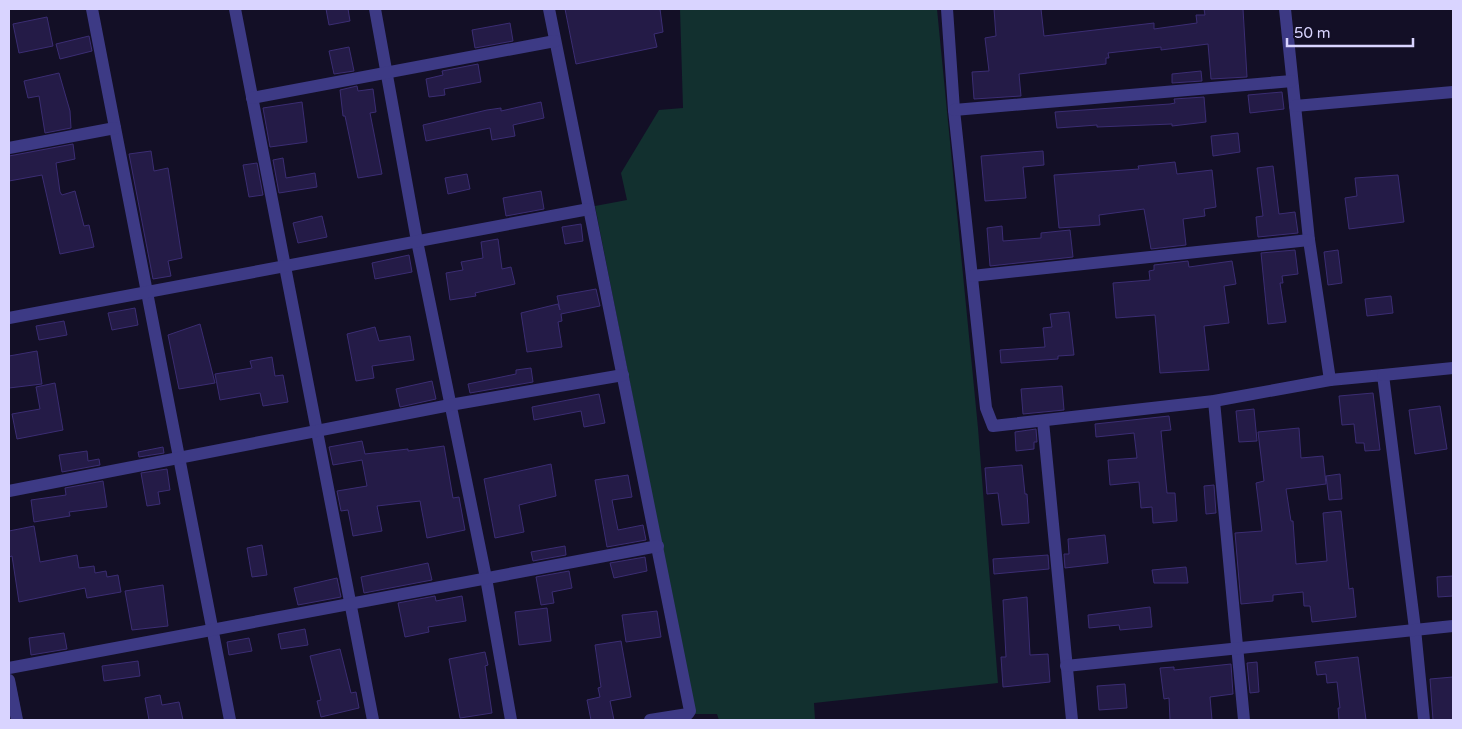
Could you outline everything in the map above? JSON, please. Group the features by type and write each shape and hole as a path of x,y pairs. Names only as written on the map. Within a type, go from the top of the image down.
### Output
{"street":[{"path":"92,9 230,720"},
{"path":"235,9 373,720"},
{"path":"375,9 417,241 486,578 511,720"},
{"path":"548,9 690,711 688,714 650,720"},
{"path":"947,9 954,110 986,408 993,426 1214,401 1330,380 1453,368"},
{"path":"1285,9 1309,240 1330,380"},
{"path":"252,98 555,41"},
{"path":"954,110 1292,81"},
{"path":"1295,106 1453,92"},
{"path":"9,148 116,128"},
{"path":"9,318 589,209"},
{"path":"972,276 1309,240"},
{"path":"9,491 317,433 450,405 623,375"},
{"path":"1383,376 1415,630 1424,720"},
{"path":"1214,401 1244,720"},
{"path":"1043,421 1072,720"},
{"path":"9,668 658,546"},
{"path":"1066,666 1453,626"},
{"path":"9,680 16,720"}],"green space":[{"path":"680,9 937,9 978,428 998,683 814,703 815,720 719,720 717,714 695,714 595,206 627,200 621,173 659,110 683,108"}],"building":[{"path":"326,9 348,9 350,21 329,25"},
{"path":"565,9 660,9 663,32 654,34 657,47 576,64"},
{"path":"994,9 1041,9 1044,36 1154,23 1154,29 1197,23 1196,15 1205,15 1204,9 1243,9 1247,77 1211,79 1208,44 1161,50 1161,47 1108,53 1109,58 1106,58 1106,64 1019,74 1021,96 974,99 972,72 989,71 985,38 996,36"},
{"path":"47,17 53,46 19,53 13,24"},
{"path":"510,23 513,41 475,48 472,30"},
{"path":"89,36 92,51 60,59 56,44"},
{"path":"349,47 354,71 334,74 329,51"},
{"path":"478,64 481,82 444,89 445,95 429,97 426,79 443,75 442,71"},
{"path":"1201,71 1202,81 1172,83 1172,74"},
{"path":"59,73 70,111 71,128 45,133 39,96 28,98 24,81"},
{"path":"357,86 358,91 373,89 376,112 370,113 382,174 358,178 345,116 343,116 340,90"},
{"path":"1282,92 1284,109 1250,113 1248,95"},
{"path":"1204,97 1206,122 1172,126 1172,124 1097,127 1097,125 1057,128 1055,112 1170,104 1175,103 1174,99"},
{"path":"302,102 307,142 270,147 263,108"},
{"path":"541,102 544,118 513,125 515,136 492,140 490,128 426,141 423,125 487,110 501,108 501,111"},
{"path":"1238,133 1240,152 1213,156 1211,136"},
{"path":"73,144 75,159 56,163 60,192 62,195 75,191 84,226 89,225 94,247 60,254 42,175 9,181 9,156"},
{"path":"151,151 154,171 168,168 182,258 168,261 171,276 153,279 129,154"},
{"path":"1043,151 1044,165 1023,167 1026,198 985,201 981,156"},
{"path":"283,158 286,178 315,173 317,187 279,193 273,160"},
{"path":"1175,162 1177,174 1212,170 1216,207 1204,209 1205,216 1183,219 1186,245 1151,249 1144,209 1099,215 1100,225 1059,228 1054,175 1139,169 1138,166"},
{"path":"257,163 263,195 249,197 243,165"},
{"path":"1273,166 1279,214 1295,212 1298,233 1258,237 1256,217 1263,216 1257,168"},
{"path":"467,174 470,189 448,194 445,178"},
{"path":"1398,175 1404,222 1349,229 1345,198 1357,196 1355,178"},
{"path":"541,191 544,209 506,216 503,198"},
{"path":"322,216 327,237 298,243 293,223"},
{"path":"581,224 583,241 565,244 562,227"},
{"path":"1002,226 1003,241 1041,238 1041,233 1070,230 1073,257 990,266 987,228"},
{"path":"498,239 502,269 511,267 515,284 475,293 476,296 450,300 446,273 463,270 461,262 483,258 481,242"},
{"path":"1295,250 1298,274 1282,276 1283,283 1280,283 1286,322 1268,324 1261,253"},
{"path":"1338,250 1342,283 1328,285 1324,252"},
{"path":"409,255 412,272 375,279 372,263"},
{"path":"1188,261 1189,267 1232,261 1236,284 1224,286 1229,323 1204,326 1209,370 1160,373 1155,315 1116,318 1113,283 1150,280 1149,271 1154,270 1154,265"},
{"path":"596,289 600,306 561,314 562,321 558,322 562,347 527,352 521,313 558,304 560,310 557,296"},
{"path":"1391,296 1393,313 1367,316 1365,299"},
{"path":"135,308 138,325 112,330 108,313"},
{"path":"1069,312 1074,355 1058,356 1058,359 1001,363 1000,350 1045,347 1043,328 1052,327 1050,314"},
{"path":"64,321 67,335 39,340 36,326"},
{"path":"200,324 215,383 179,389 168,335"},
{"path":"375,327 379,341 410,336 414,360 372,366 374,378 356,381 347,334"},
{"path":"37,351 42,384 9,388 9,356"},
{"path":"272,357 275,376 283,375 288,402 263,406 260,393 220,400 215,374 252,368 250,361"},
{"path":"531,368 533,382 470,393 468,384 516,374 516,370"},
{"path":"432,381 436,399 400,407 396,389"},
{"path":"55,383 63,430 17,439 12,414 40,409 36,387"},
{"path":"1062,386 1064,410 1023,414 1021,389"},
{"path":"1373,393 1380,450 1365,451 1364,443 1356,443 1354,424 1342,425 1339,396"},
{"path":"599,394 605,423 584,427 581,411 534,420 532,407"},
{"path":"1440,406 1447,449 1415,454 1409,410"},
{"path":"1254,409 1257,441 1239,442 1236,411"},
{"path":"1169,416 1171,430 1161,431 1167,493 1175,493 1177,521 1153,523 1152,507 1141,508 1139,482 1110,485 1108,460 1137,458 1134,433 1096,437 1095,424"},
{"path":"1299,428 1301,458 1323,456 1326,484 1286,489 1291,521 1293,521 1296,564 1327,561 1323,513 1341,511 1349,589 1353,588 1356,617 1312,622 1310,606 1304,606 1303,592 1273,595 1273,601 1241,604 1235,533 1262,531 1256,483 1264,481 1258,432"},
{"path":"1036,429 1037,442 1034,442 1034,449 1016,451 1015,432"},
{"path":"362,441 365,454 444,446 453,498 459,497 465,530 427,538 420,501 377,506 382,531 353,536 348,510 341,511 337,491 367,486 362,460 333,465 329,447"},
{"path":"163,447 164,453 139,457 138,452"},
{"path":"87,451 88,461 99,459 100,465 62,472 59,455"},
{"path":"551,464 556,496 519,505 524,532 495,538 484,479"},
{"path":"1022,465 1029,523 1002,525 998,493 987,494 985,468"},
{"path":"167,469 170,490 158,492 160,504 147,506 141,473"},
{"path":"1340,474 1342,499 1329,500 1326,476"},
{"path":"628,475 632,497 612,500 618,530 643,525 646,540 607,547 595,480"},
{"path":"103,481 107,507 69,512 70,516 34,522 31,500 66,495 65,488"},
{"path":"1214,485 1216,513 1206,514 1204,486"},
{"path":"34,526 40,562 77,555 79,568 94,566 95,573 106,571 107,577 118,575 121,592 87,598 85,588 19,602 12,556 9,557 9,531"},
{"path":"1105,535 1108,563 1065,568 1064,554 1069,554 1068,539"},
{"path":"262,545 267,575 252,577 247,548"},
{"path":"565,546 566,555 533,561 531,552"},
{"path":"1048,555 1049,569 994,574 993,559"},
{"path":"645,557 647,571 614,578 610,563"},
{"path":"428,563 432,580 364,593 361,577"},
{"path":"1186,567 1188,583 1154,583 1152,570"},
{"path":"569,571 572,588 552,592 554,603 541,605 536,577"},
{"path":"1453,576 1453,596 1438,597 1437,577"},
{"path":"337,578 341,597 298,605 294,588"},
{"path":"163,585 168,626 132,630 125,591"},
{"path":"435,596 436,601 462,596 466,621 428,627 429,632 405,637 398,603"},
{"path":"1027,597 1030,655 1048,654 1050,682 1003,687 1001,657 1006,657 1003,600"},
{"path":"1150,607 1152,627 1120,630 1119,625 1089,628 1088,615"},
{"path":"547,608 551,641 519,645 515,612"},
{"path":"657,611 661,637 626,642 622,615"},
{"path":"305,629 308,645 281,649 278,634"},
{"path":"64,633 67,649 31,655 29,638"},
{"path":"249,638 252,651 229,655 227,642"},
{"path":"621,641 631,697 610,701 614,720 591,720 587,700 600,697 598,688 601,687 595,645"},
{"path":"340,649 351,693 356,692 359,708 321,717 317,701 321,700 310,656"},
{"path":"485,652 488,665 485,666 492,713 460,718 449,659"},
{"path":"1358,657 1366,720 1339,720 1338,708 1340,708 1337,682 1327,683 1326,674 1317,675 1315,662"},
{"path":"138,661 140,676 104,681 102,666"},
{"path":"1257,662 1259,692 1250,693 1247,663"},
{"path":"1231,664 1233,694 1210,697 1212,720 1170,720 1169,698 1164,699 1160,668 1174,667 1174,670"},
{"path":"1453,677 1453,720 1433,720 1430,679"},
{"path":"1125,684 1127,708 1099,710 1097,686"},
{"path":"160,695 162,705 179,702 183,720 149,720 145,698"}]}
